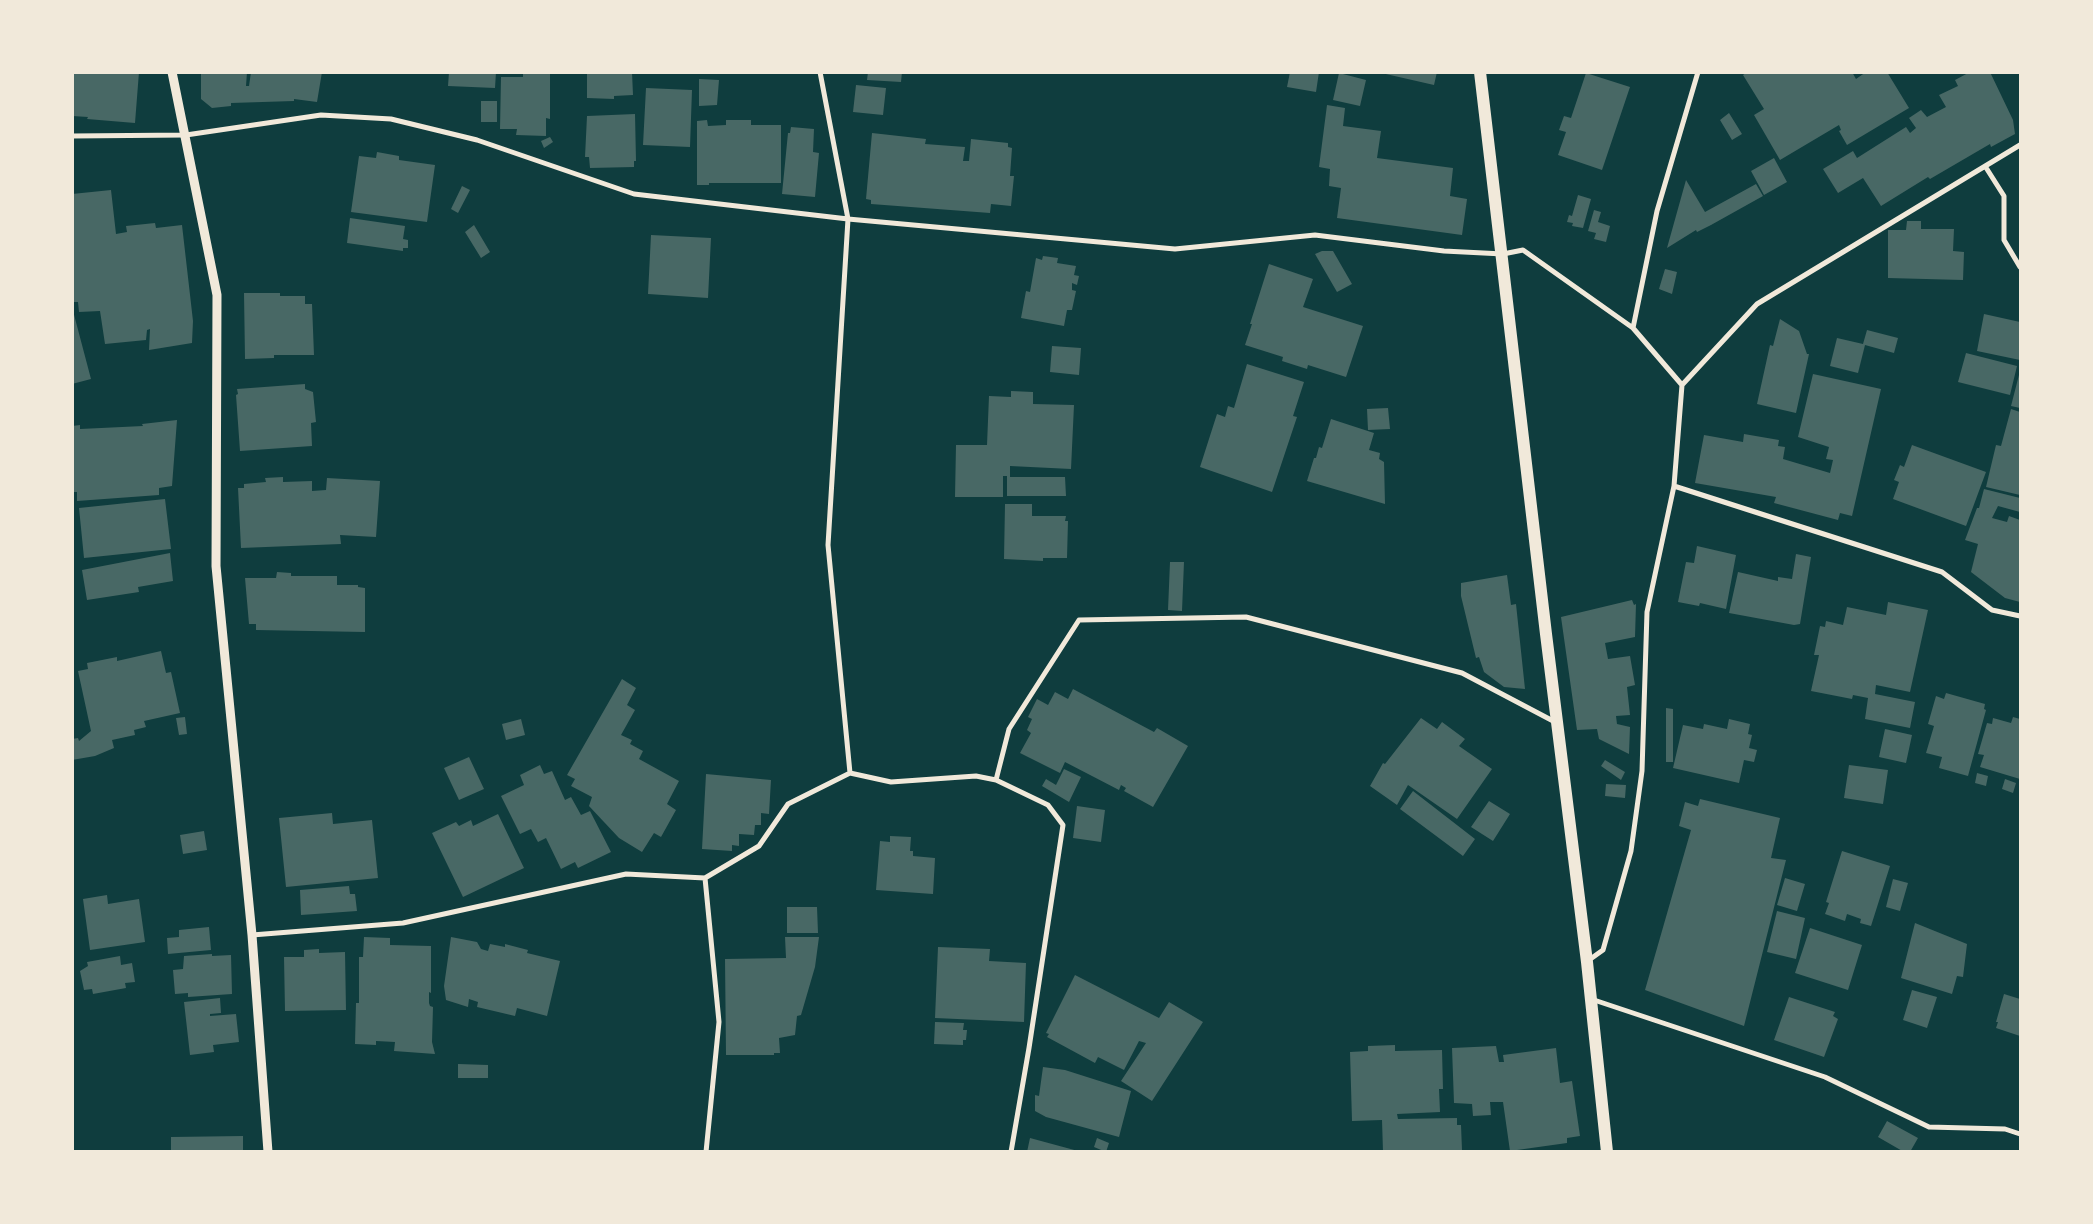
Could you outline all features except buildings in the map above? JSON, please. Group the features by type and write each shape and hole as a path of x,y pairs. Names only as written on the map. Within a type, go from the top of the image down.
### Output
{"main road":[{"path":"1480,72 1587,962 1607,1152"}],"street":[{"path":"172,72 217,295 216,566 252,935 268,1152"},
{"path":"820,72 848,219 828,545 850,773"},
{"path":"1633,328 1657,212 1698,72"},
{"path":"72,136 186,135 321,115 392,118 477,140 634,194 848,219 1175,249 1315,235 1444,251 1503,254 1523,250 1633,328 1682,385"},
{"path":"1587,962 1603,950 1631,851 1642,771 1647,612 1674,486 1682,385 1757,304 2020,145"},
{"path":"1986,166 2004,196 2004,240 2020,267"},
{"path":"1674,486 1942,572 1992,610 2020,616"},
{"path":"996,780 1009,730 1079,620 1246,617 1462,673 1558,723"},
{"path":"252,935 403,923 626,874 705,878 759,846 788,804 850,773 890,782 976,776 996,780 1048,805 1063,825 1030,1048 1011,1152"},
{"path":"705,878 719,1022 706,1152"},
{"path":"1591,999 1825,1077 1928,1127 2006,1129 2020,1134"}]}
